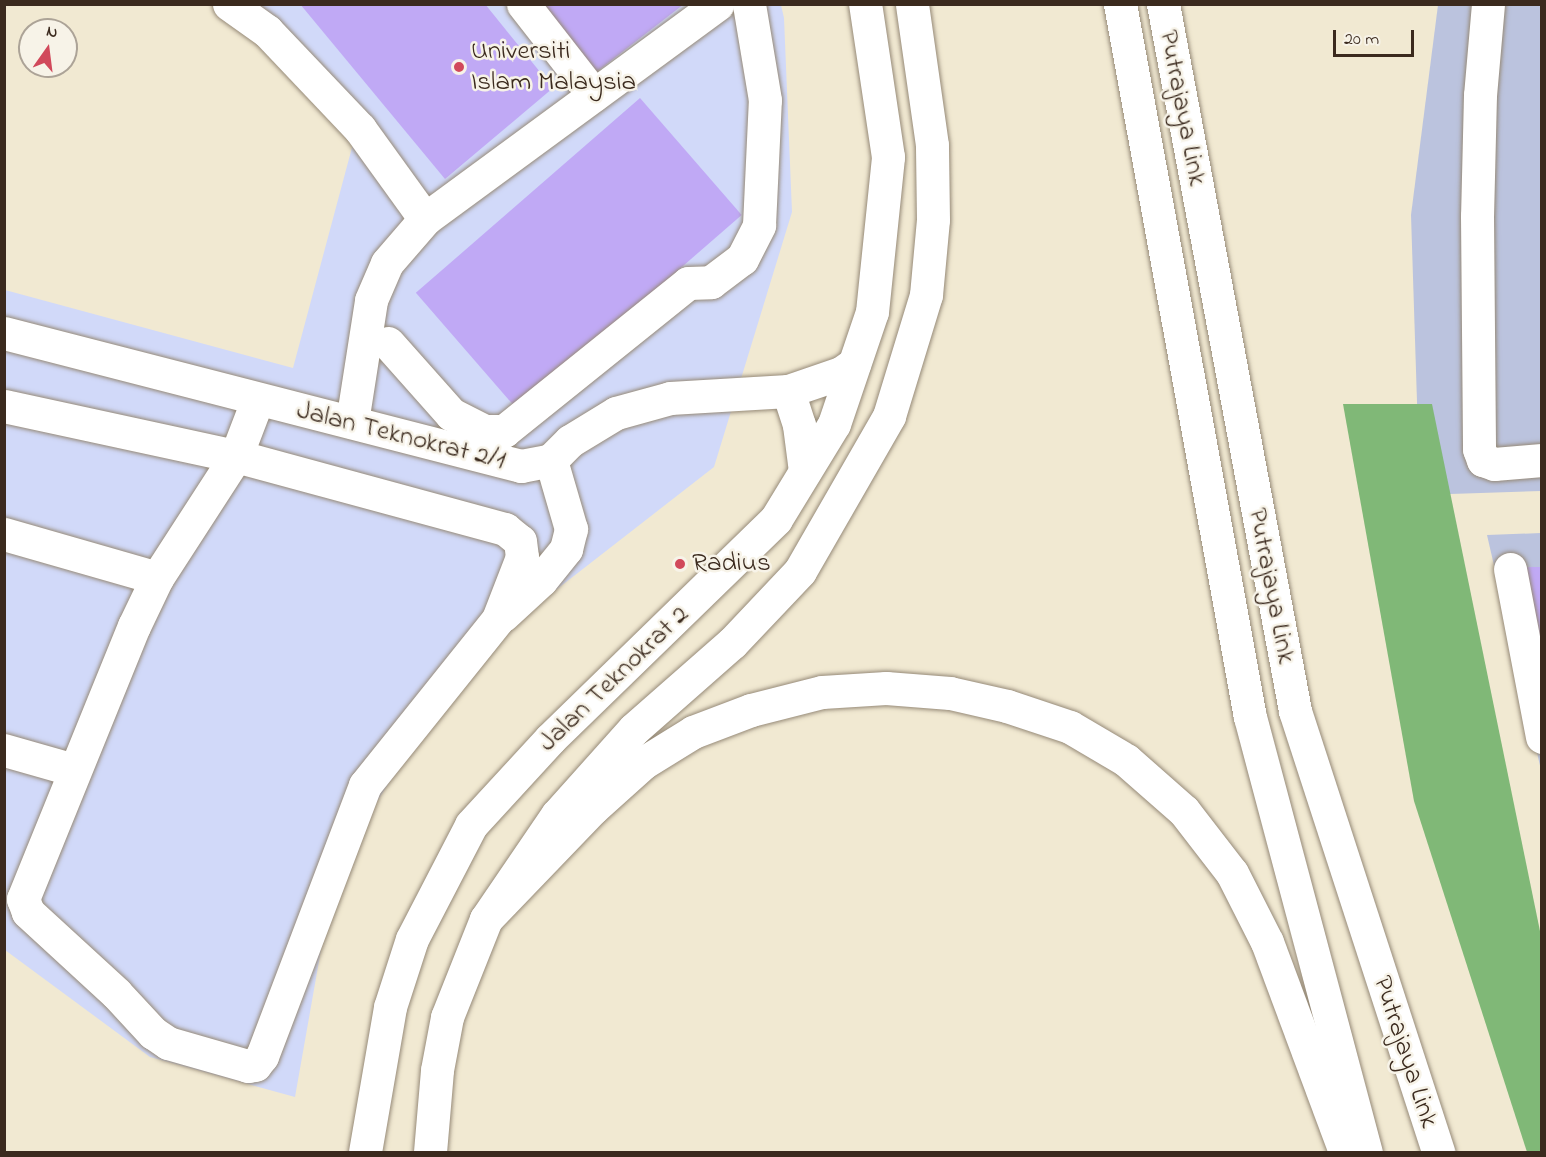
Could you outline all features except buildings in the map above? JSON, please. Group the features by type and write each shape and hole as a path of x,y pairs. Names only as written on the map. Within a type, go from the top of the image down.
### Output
{"main road":[{"path":"229,4 267,31 360,129 425,219"},
{"path":"522,4 594,95"},
{"path":"363,425 371,300 387,263 425,219 718,4"},
{"path":"388,343 451,414 484,431 504,431 688,283 711,282 742,259 759,225 765,100 750,4"},
{"name":"Jalan Teknokrat 2","path":"365,1152 390,1007 412,939 471,825 550,739 776,519 834,424 872,312 888,157 865,4"},
{"name":"Jalan Teknokrat 2","path":"430,1152 437,1070 447,1017 486,919 557,815 634,729 732,643 800,571 889,416 926,295 933,220 932,145 912,4"},
{"name":"Putrajaya Link","path":"1120,4 1250,717 1366,1152"},
{"name":"Putrajaya Link","path":"1163,4 1295,711 1438,1152"},
{"path":"1488,4 1480,95 1477,216 1479,449 1483,460 1494,464 1542,460"},
{"path":"363,425 388,343 393,306 387,263"},
{"name":"Jalan Teknokrat 2/1","path":"8,337 521,466 551,460"},
{"path":"257,401 236,456 157,578 74,770 15,883 28,912 153,1033 168,1043 249,1066 255,1065 262,1056 365,785 498,619 541,580 566,549 571,529 551,460 570,441 616,412 670,398 788,392 841,373 854,364"},
{"path":"788,392 799,425 805,471"},
{"path":"4,406 236,456 512,533 520,541 522,557 498,619"},
{"path":"4,534 157,578"},
{"path":"1510,569 1538,701 1542,737"},
{"path":"486,919 593,808 643,763 693,732 751,710 822,693 886,688 950,693 1007,706 1070,727 1126,760 1184,811 1232,873 1267,942 1345,1152"},
{"path":"4,750 74,770"}],"shaded area":[{"name":"Radius","path":"215,5 781,5 784,18 792,212 714,467 471,656 336,865 295,1097 150,1057 5,950 5,290 293,368 354,140 325,102"},
{"path":"1438,5 1541,5 1541,491 1420,495 1411,215"},
{"path":"1541,533 1541,770 1487,535"}],"green space":[{"path":"1343,404 1432,404 1541,936 1541,1152 1527,1152 1414,801"}],"place":[{"name":"Universiti Islam Malaysia","path":"459,67"},
{"name":"Radius","path":"680,564"}]}
